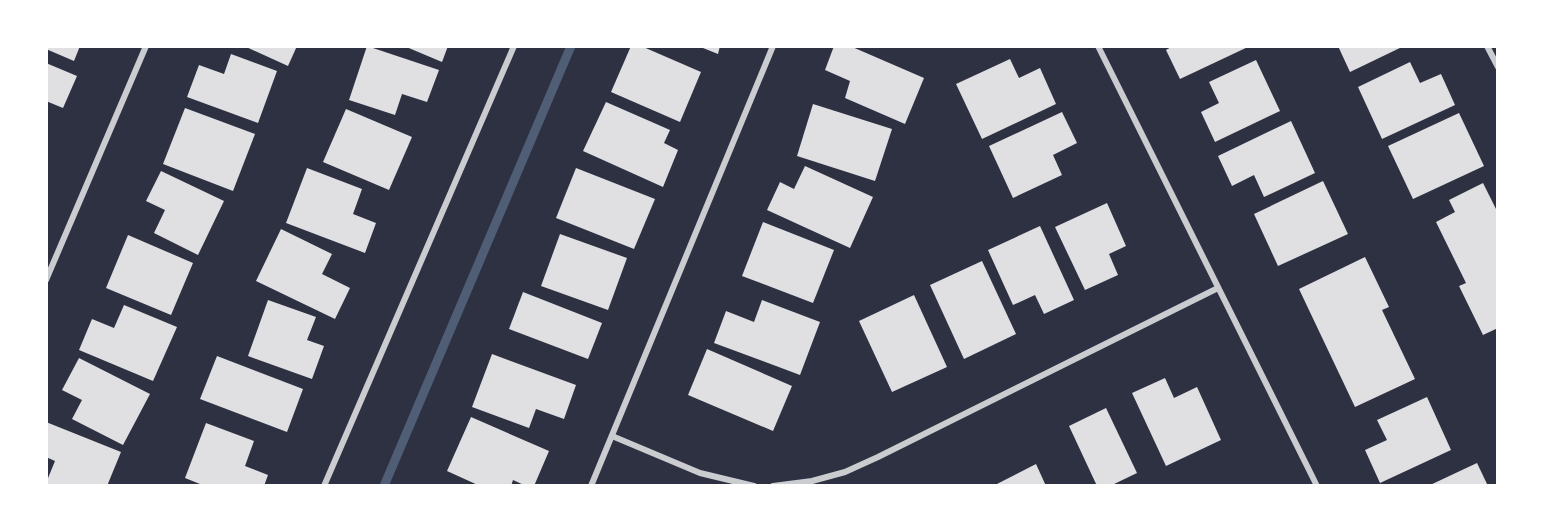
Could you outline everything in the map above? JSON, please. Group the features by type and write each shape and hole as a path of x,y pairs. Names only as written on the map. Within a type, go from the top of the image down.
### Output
{"street":[{"path":"46,280 146,46"},
{"path":"324,486 514,46"},
{"path":"591,486 772,46"},
{"path":"1098,46 1317,486"},
{"path":"1487,46 1497,67"},
{"path":"772,486 812,481 844,472 878,457 1218,288"},
{"path":"612,436 700,474 754,486"}],"building":[{"path":"46,46 80,46 74,61 46,49"},
{"path":"244,46 297,46 288,66"},
{"path":"367,46 439,70 427,102 402,94 395,115 349,100"},
{"path":"404,46 448,46 442,62"},
{"path":"631,46 641,46 701,72 680,122 611,92"},
{"path":"698,46 720,46 718,54"},
{"path":"834,46 850,46 924,78 905,124 845,98 850,81 825,70"},
{"path":"1173,46 1250,46 1180,79 1166,50"},
{"path":"1338,46 1404,46 1350,72"},
{"path":"231,54 277,71 258,123 187,97 199,65 224,74"},
{"path":"1010,59 1019,78 1040,68 1056,104 982,139 956,84"},
{"path":"1256,60 1280,111 1215,142 1201,112 1219,103 1209,82"},
{"path":"1410,62 1420,83 1441,74 1455,105 1382,139 1358,87"},
{"path":"46,63 77,76 63,108 46,101"},
{"path":"606,102 670,130 664,143 678,150 663,187 583,151"},
{"path":"813,104 892,129 875,181 797,156"},
{"path":"185,108 255,134 233,191 163,164"},
{"path":"346,109 412,137 389,190 323,162"},
{"path":"1062,112 1077,143 1053,155 1062,175 1013,198 989,146"},
{"path":"1459,113 1484,166 1413,199 1388,146"},
{"path":"1291,121 1315,173 1264,197 1254,175 1232,186 1218,156"},
{"path":"805,166 873,197 850,248 767,210 780,182 794,189"},
{"path":"307,168 362,189 353,214 376,223 365,253 286,223"},
{"path":"576,168 655,199 634,249 556,218"},
{"path":"161,171 224,201 198,255 154,233 165,210 146,201"},
{"path":"1323,181 1348,234 1278,266 1254,214"},
{"path":"1483,183 1498,213 1498,328 1483,335 1459,286 1466,283 1436,222 1455,212 1449,200"},
{"path":"1107,203 1126,246 1109,254 1118,275 1085,290 1055,227"},
{"path":"763,222 834,250 813,303 742,276"},
{"path":"1040,226 1074,300 1044,314 1035,295 1013,305 988,250"},
{"path":"281,229 332,254 322,274 350,288 335,319 256,281"},
{"path":"560,234 627,258 608,310 541,286"},
{"path":"128,235 193,263 171,315 106,288"},
{"path":"1365,257 1389,307 1382,310 1415,379 1355,407 1299,289"},
{"path":"982,261 1016,334 964,359 930,285"},
{"path":"523,292 602,323 588,359 509,329"},
{"path":"914,295 947,367 892,392 859,321"},
{"path":"268,300 316,317 307,340 324,346 312,379 248,356"},
{"path":"762,300 820,322 800,375 714,343 726,311 754,322"},
{"path":"124,305 177,327 153,381 79,350 92,319 114,328"},
{"path":"707,349 792,386 773,431 688,395"},
{"path":"492,354 576,385 564,419 536,409 529,428 472,407"},
{"path":"217,356 303,389 287,432 200,399"},
{"path":"79,358 150,394 123,445 72,419 82,400 62,390"},
{"path":"1165,378 1174,398 1197,387 1221,440 1166,466 1132,393"},
{"path":"1427,397 1451,450 1380,483 1365,450 1387,440 1377,420"},
{"path":"1106,408 1137,473 1110,486 1097,486 1069,426"},
{"path":"471,417 549,451 534,486 526,486 513,480 511,486 480,486 447,471"},
{"path":"46,422 121,452 107,486 52,486 46,483 55,461 46,457"},
{"path":"206,423 254,441 245,466 268,475 264,486 205,486 185,478"},
{"path":"1477,463 1488,486 1428,486"},
{"path":"1036,464 1046,486 993,486"}],"waterway":[{"path":"384,486 571,46"}]}
